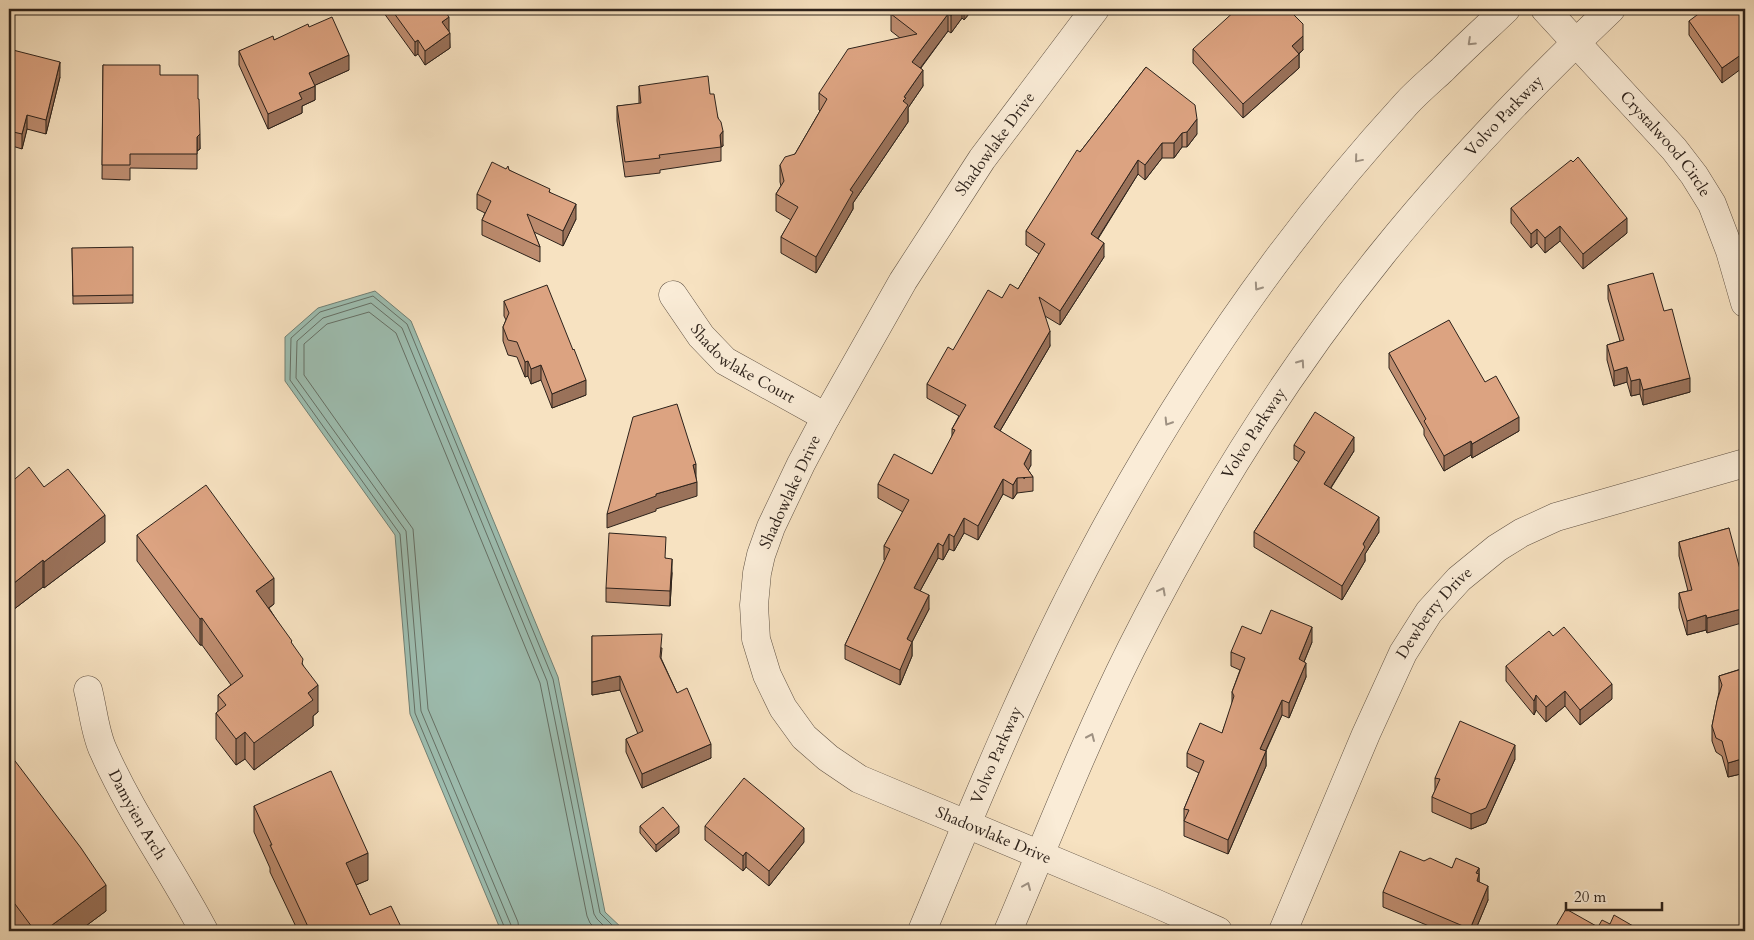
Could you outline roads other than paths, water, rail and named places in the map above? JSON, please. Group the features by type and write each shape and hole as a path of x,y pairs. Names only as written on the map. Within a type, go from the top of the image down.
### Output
{"street":[{"name":"Shadowlake Drive","path":"1095,9 982,159 903,281 826,417 778,512 761,555 754,605 756,639 767,675 783,708 804,738 828,758 859,779 1218,931"},
{"name":"Volvo Parkway","path":"922,931 1031,680 1094,550 1168,420 1217,346 1304,225 1407,102 1506,9"},
{"name":"Crystalwood Circle","path":"1545,9 1674,149 1694,175 1715,212 1730,251 1745,303"},
{"name":"Volvo Parkway","path":"1008,931 1088,742 1130,651 1200,520 1282,390 1331,320 1383,253 1450,174 1500,119 1611,9"},
{"name":"Shadowlake Court","path":"673,295 701,336 725,361 826,417"},
{"name":"Dewberry Drive","path":"1284,931 1366,734 1404,654 1429,612 1459,579 1497,548 1521,533 1556,517 1745,463"},
{"name":"Damyien Arch","path":"88,690 102,748 135,813 190,903 204,931"}],"water":[{"path":"375,291 411,321 558,677 605,912 625,931 501,931 410,714 395,535 285,381 285,337 318,308"}]}
